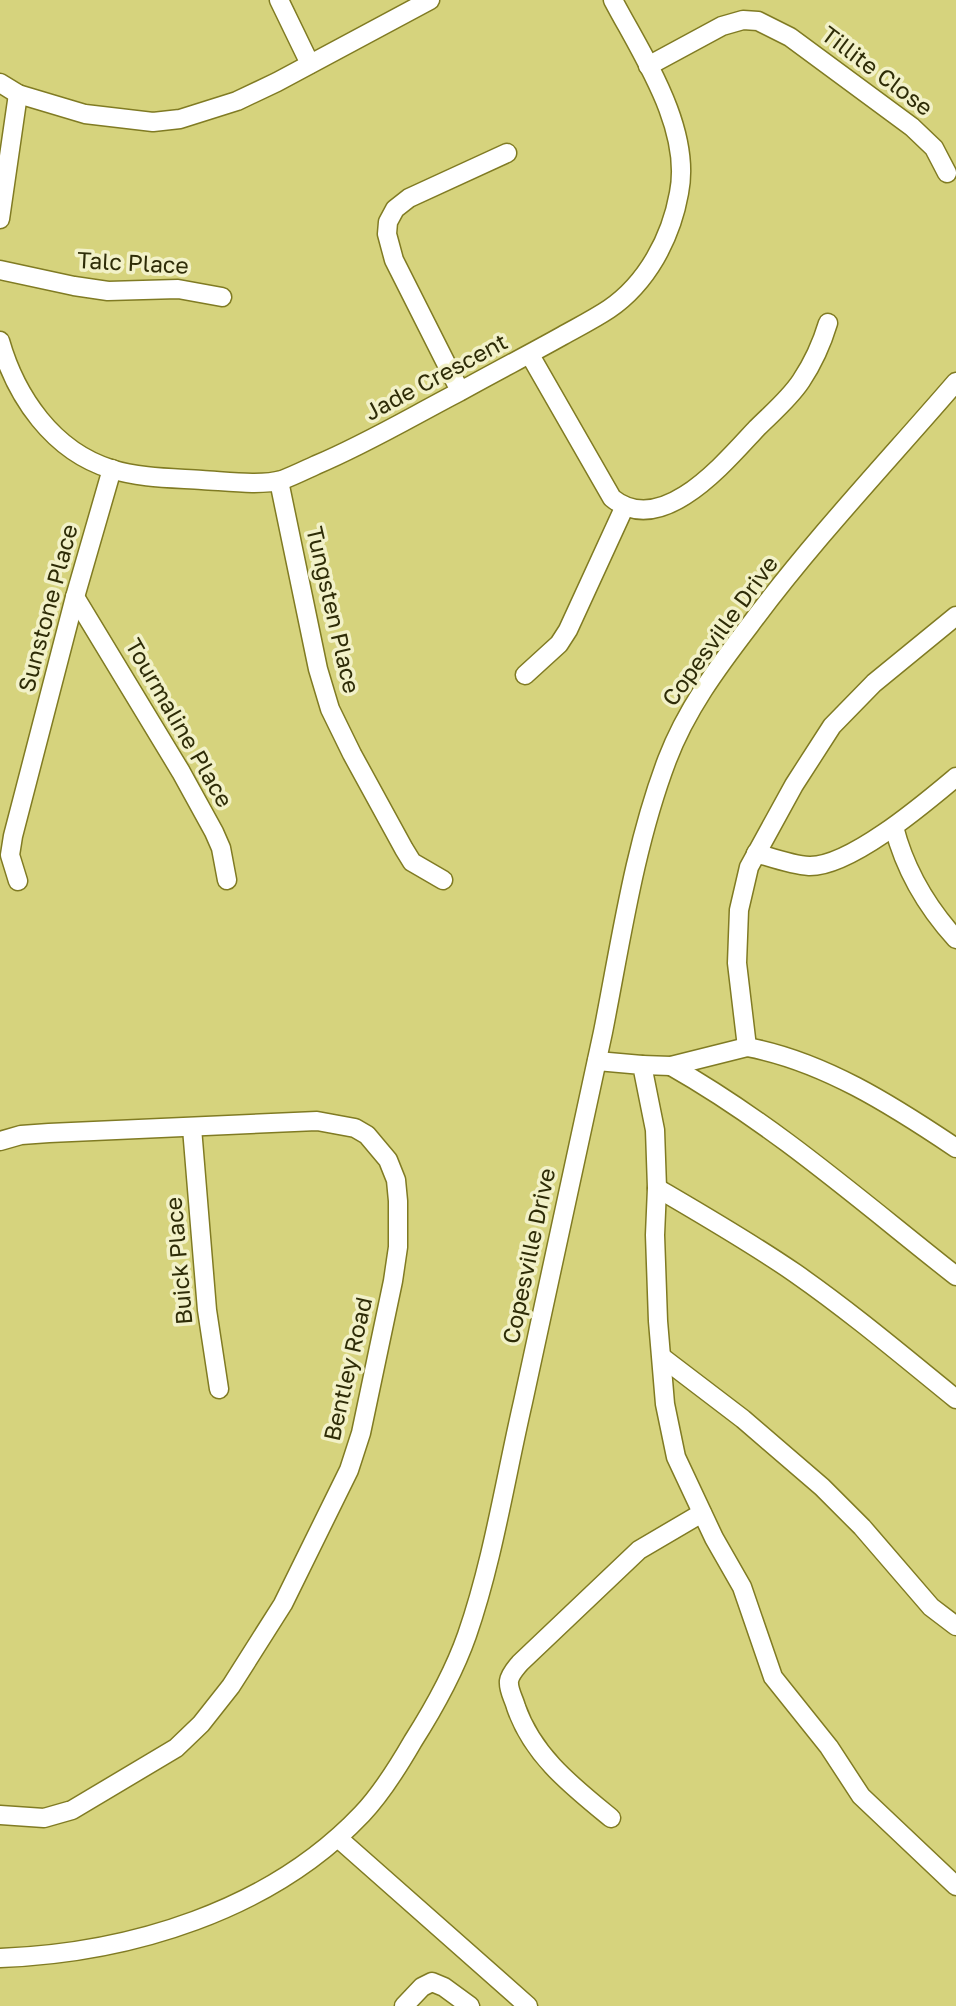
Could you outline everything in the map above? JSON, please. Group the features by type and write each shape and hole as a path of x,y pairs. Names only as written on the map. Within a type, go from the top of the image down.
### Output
{"street":[{"path":"279,0 310,64"},
{"path":"0,83 18,94 85,114 153,122 180,119 237,101 430,0"},
{"name":"Jade Crescent","path":"0,341 19,388 35,415 84,457 112,469 201,480 279,481 354,449 530,355 610,309 637,282 653,263 664,243 680,192 682,160 674,125 648,66 613,0"},
{"name":"Tillite Close","path":"648,66 722,26 743,20 758,21 790,37 912,127 934,148 947,173"},
{"path":"0,219 18,94"},
{"path":"460,391 394,260 387,234 388,222 395,209 409,198 507,153"},
{"name":"Talc Place","path":"0,270 74,286 108,290 178,289 222,297"},
{"path":"530,355 612,498 624,508 643,510 673,503 727,460 801,381 821,345 828,323"},
{"name":"Copesville Drive","path":"0,1958 75,1952 132,1940 177,1927 243,1901 309,1861 338,1838 362,1814 398,1766 429,1716 466,1639 483,1584 597,1061 640,849 660,779 683,722 706,684 771,596 956,382"},
{"name":"Sunstone Place","path":"18,881 10,855 13,836 75,597 112,469"},
{"name":"Tungsten Place","path":"279,481 318,669 330,709 412,862 443,880"},
{"path":"525,675 559,644 568,630 624,508"},
{"name":"Tourmaline Place","path":"75,597 181,772 214,832 221,848 227,880"},
{"path":"747,1047 737,962 740,910 749,867 811,757 832,726 874,683 956,616"},
{"path":"756,853 809,866 826,864 894,827 956,777"},
{"path":"894,827 901,853 923,898 956,939"},
{"path":"597,1061 671,1066 747,1047 784,1055 806,1063 922,1125 956,1148"},
{"path":"642,1065 655,1130 656,1283 670,1433 676,1457 741,1587 774,1677 829,1747 861,1796 956,1886"},
{"path":"671,1066 712,1089 783,1137 956,1276"},
{"name":"Bentley Road","path":"0,1141 21,1135 49,1133 317,1121 339,1123 367,1135 388,1160 396,1180 398,1200 398,1247 393,1281 361,1433 349,1470 283,1604 232,1686 201,1724 176,1748 72,1810 44,1818 0,1815"},
{"name":"Buick Place","path":"192,1128 207,1310 219,1389"},
{"path":"657,1188 794,1272 868,1326 956,1399"},
{"path":"663,1358 743,1419 822,1487 862,1527 931,1606 956,1626"},
{"path":"611,1818 565,1780 532,1741 524,1728 510,1690 510,1675 639,1550 702,1513"},
{"path":"338,1838 528,2006"},
{"path":"404,2006 422,1987 432,1982 444,1986 470,2006"}]}
